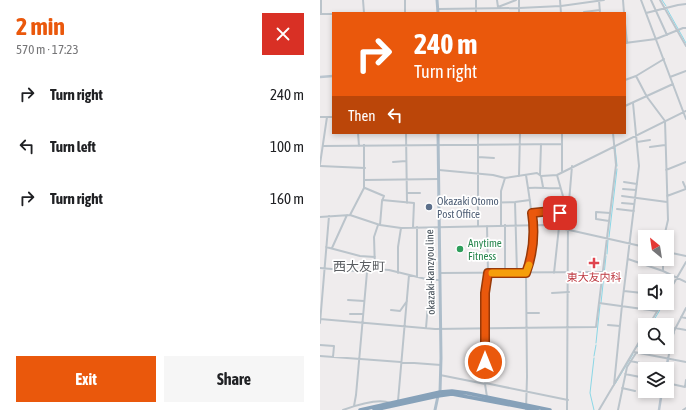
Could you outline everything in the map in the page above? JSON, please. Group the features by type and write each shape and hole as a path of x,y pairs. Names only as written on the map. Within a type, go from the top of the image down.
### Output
{"highway":[{"path":"362,410 440,392 452,391 527,407 550,410"},
{"path":"374,410 452,394 487,399"},
{"path":"527,407 538,410"}],"main road":[{"path":"438,0 438,9"},
{"name":"okazaki-kanzyou line","path":"436,410 440,392 441,365 438,134"}],"street":[{"path":"321,0 321,14 332,14"},
{"path":"363,0 364,12"},
{"path":"405,0 405,12"},
{"path":"476,0 476,12"},
{"path":"497,0 498,8"},
{"path":"498,8 516,0 519,12"},
{"path":"560,0 561,12"},
{"path":"584,12 600,11 599,0"},
{"path":"438,9 561,6 604,0"},
{"path":"622,0 624,12"},
{"path":"641,0 670,77 685,111 686,118"},
{"path":"651,0 667,34"},
{"path":"660,0 686,46"},
{"path":"646,13 678,4 686,4"},
{"path":"626,43 656,39 686,28"},
{"path":"626,80 636,76 664,59"},
{"path":"670,77 686,71"},
{"path":"320,77 332,76"},
{"path":"636,76 647,97 664,121 668,220 666,230"},
{"path":"626,106 673,84"},
{"path":"614,385 639,166 633,103"},
{"path":"439,170 477,173 505,178 537,173 541,176 557,175 572,166 685,111"},
{"path":"320,117 332,117"},
{"path":"327,117 320,165 365,168"},
{"path":"358,134 359,146"},
{"path":"406,134 407,203"},
{"path":"478,134 478,226"},
{"path":"519,176 520,134"},
{"path":"562,134 562,171"},
{"path":"320,319 440,329 596,327 604,272 616,165 613,134"},
{"path":"637,142 650,140"},
{"path":"541,144 541,176 543,188"},
{"path":"323,146 562,144"},
{"path":"332,248 364,188 364,145"},
{"path":"650,147 665,145"},
{"path":"478,158 494,158"},
{"path":"393,162 406,161"},
{"path":"666,170 686,162"},
{"path":"568,410 568,214 572,166"},
{"path":"526,175 534,225 531,260 526,273 527,407"},
{"path":"557,175 568,214"},
{"path":"501,226 501,191 505,178"},
{"path":"364,180 439,179"},
{"path":"624,182 637,184"},
{"path":"667,196 686,189 683,182"},
{"path":"364,188 384,196 382,200 379,224 374,237 374,269"},
{"path":"528,188 560,188"},
{"path":"623,189 636,190"},
{"path":"407,193 420,193"},
{"path":"622,196 667,202"},
{"path":"382,200 414,203 417,277"},
{"path":"477,203 516,202 530,200"},
{"path":"516,202 517,273"},
{"path":"622,203 635,204"},
{"path":"617,209 634,211"},
{"path":"532,213 551,211 568,214"},
{"path":"609,221 596,220 596,212 610,213"},
{"path":"320,217 349,215 379,224 401,228 547,225 638,246"},
{"path":"320,323 329,216"},
{"path":"487,226 488,273 485,293 485,384 487,399"},
{"path":"505,226 505,273"},
{"path":"554,272 559,227"},
{"path":"398,273 398,247 401,228"},
{"path":"326,247 360,256 375,257"},
{"path":"674,253 686,256"},
{"path":"628,259 663,271 686,282"},
{"path":"674,282 686,262"},
{"path":"663,266 663,271"},
{"path":"320,268 367,272 374,269 430,280 440,280"},
{"path":"354,406 367,272"},
{"path":"439,273 604,272"},
{"path":"398,401 409,275"},
{"path":"426,328 430,280"},
{"path":"624,291 638,293"},
{"path":"552,293 568,292"},
{"path":"348,300 364,301"},
{"path":"391,310 400,311 406,301"},
{"path":"599,303 657,311 653,318"},
{"path":"674,333 675,328 686,308"},
{"path":"527,313 539,313"},
{"path":"350,314 363,314"},
{"path":"681,317 686,318"},
{"path":"608,325 620,326"},
{"path":"675,328 686,330"},
{"path":"320,345 334,346 333,357"},
{"path":"599,410 638,345"},
{"path":"634,352 686,362"},
{"path":"618,410 625,374 634,352"},
{"path":"667,362 669,354"},
{"path":"320,356 441,365"},
{"path":"630,361 638,363"},
{"path":"625,374 638,377"},
{"path":"440,375 568,400"},
{"path":"674,385 685,387 686,380"},
{"path":"622,388 635,391"},
{"path":"659,410 661,398"},
{"path":"342,410 374,402 390,403"},
{"path":"362,404 362,410"},
{"path":"394,410 395,405"},
{"path":"682,410 686,408"}],"waterway":[{"path":"662,0 666,6"},
{"path":"667,9 686,43"},
{"path":"615,147 617,166"},
{"path":"609,237 617,169"},
{"path":"607,254 608,240"},
{"path":"601,303 606,256"},
{"path":"596,343 600,305"},
{"path":"655,318 660,310"},
{"path":"594,356 596,345"},
{"path":"615,384 633,354"},
{"path":"594,358 590,393 594,410"}],"slow traffic":[{"path":"492,273 526,273 529,265"}],"place":[{"name":"Okazaki Otomo Post Office","path":"429,207"},
{"name":"Anytime Fitness","path":"460,249"},
{"name":"東大友内科","path":"594,263"}],"district":[{"name":"西大友町","path":"359,266"}],"route":[{"path":"485,362 485,286 488,273 526,273 531,260 534,225 532,213 551,211 560,213"}]}
